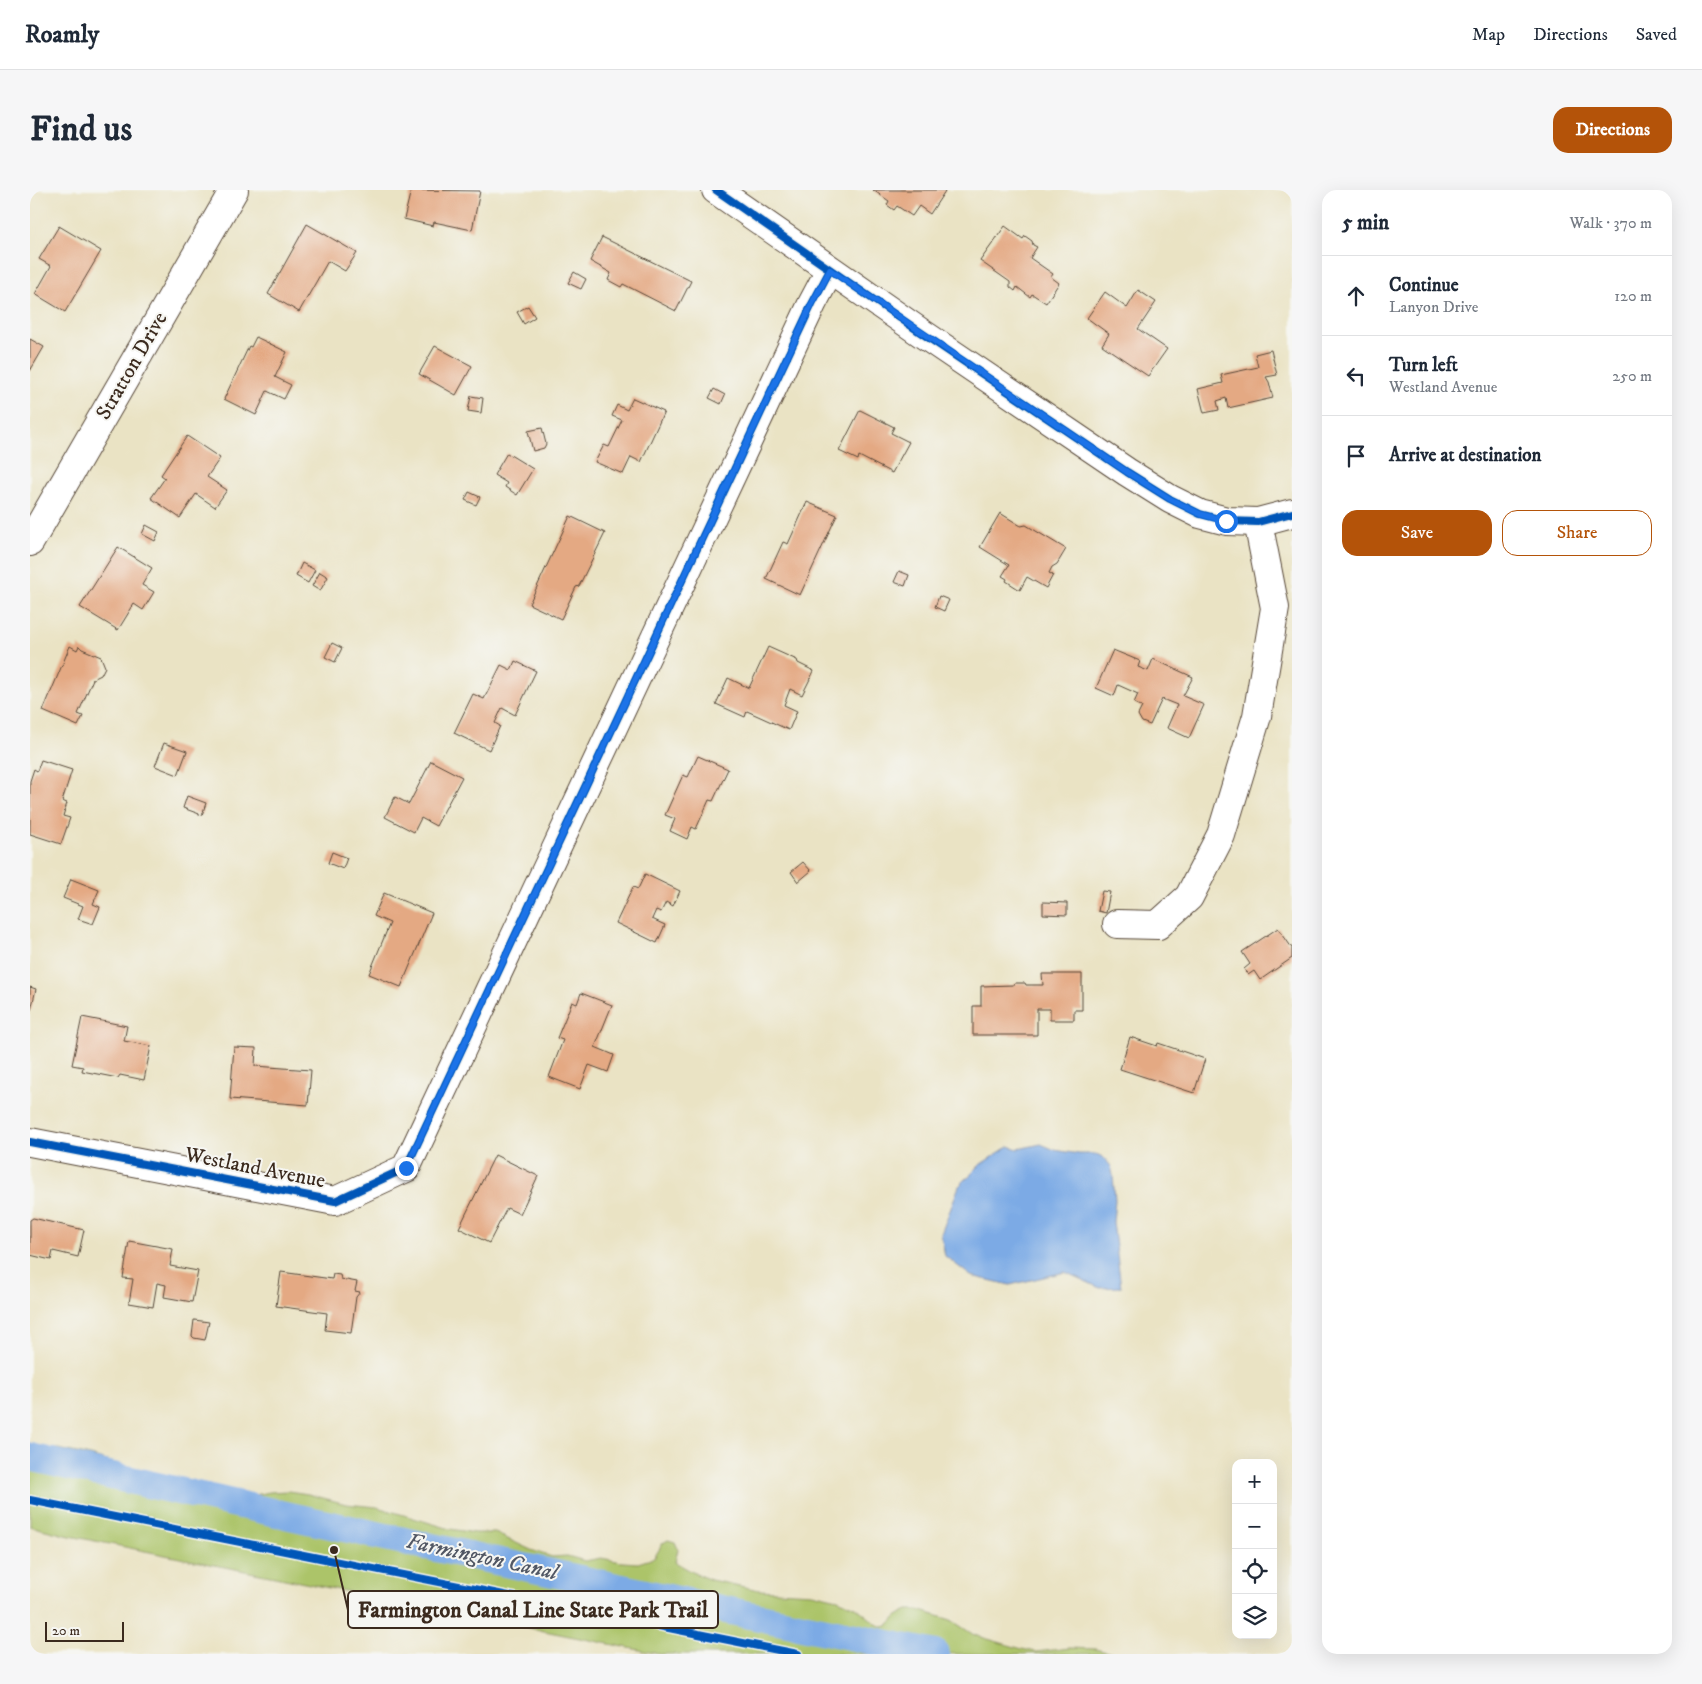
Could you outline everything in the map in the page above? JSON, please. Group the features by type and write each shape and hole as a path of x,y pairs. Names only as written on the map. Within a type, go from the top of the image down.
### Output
{"street":[{"name":"Stratton Drive","path":"30,542 234,190"},
{"path":"716,190 830,270 1127,472 1170,499 1200,514 1226,521 1258,522 1292,513"},
{"name":"Westland Avenue","path":"30,1142 335,1201 406,1168 807,313 830,270"},
{"path":"1117,924 1158,925 1189,896 1221,835 1257,716 1275,608 1258,522"}],"green space":[{"path":"30,1446 41,1449 59,1449 86,1455 139,1470 147,1477 159,1481 206,1488 229,1497 239,1498 270,1492 288,1491 346,1504 377,1507 450,1529 475,1533 495,1533 531,1550 552,1557 567,1556 585,1561 601,1558 638,1563 654,1558 663,1543 668,1540 675,1542 678,1549 675,1562 696,1574 711,1580 759,1590 812,1593 838,1599 856,1607 883,1627 908,1610 918,1610 951,1620 974,1635 1022,1649 1036,1652 1070,1648 1095,1649 1115,1654 659,1654 65,1535 30,1526"}],"water":[{"path":"1041,1144 1055,1150 1102,1156 1111,1166 1115,1200 1113,1222 1121,1287 1100,1288 1065,1272 1010,1285 971,1276 945,1256 941,1234 959,1186 981,1164 1009,1146 1018,1149"}],"building":[{"path":"411,190 480,191 472,230 434,222 433,226 404,219"},
{"path":"873,190 945,191 930,214 919,206 912,216 897,206 894,210 887,205 889,201"},
{"path":"307,224 357,253 345,271 328,261 299,312 268,294"},
{"path":"59,226 101,251 65,312 35,294 51,266 39,259"},
{"path":"1005,226 1023,239 1025,236 1032,241 1033,245 1037,247 1030,258 1053,274 1051,277 1059,283 1046,303 1032,294 1030,297 1017,287 1015,291 1010,287 1010,282 980,261"},
{"path":"602,237 691,281 676,311 623,284 621,287 608,280 611,273 590,261"},
{"path":"574,272 586,279 581,289 568,283"},
{"path":"1138,290 1156,302 1138,329 1167,349 1148,376 1102,345 1109,334 1087,318 1105,292 1127,308"},
{"path":"528,306 535,317 524,324 517,312"},
{"path":"256,337 287,352 275,377 291,385 284,399 267,391 256,415 224,399 249,346 251,347"},
{"path":"30,339 44,347 30,371"},
{"path":"435,346 472,366 456,395 419,374"},
{"path":"1271,350 1277,375 1266,377 1273,398 1228,408 1226,398 1217,401 1219,410 1204,413 1198,389 1223,383 1221,375 1258,367 1255,354"},
{"path":"714,389 725,395 721,404 709,398"},
{"path":"471,396 483,398 481,413 468,411"},
{"path":"633,398 664,412 641,462 631,457 623,474 595,462 604,445 609,447 622,420 612,416 617,405 627,410"},
{"path":"860,410 894,427 891,433 909,442 892,473 859,456 858,460 839,451"},
{"path":"542,428 546,444 544,448 533,451 528,431"},
{"path":"187,436 220,458 207,477 227,490 215,507 196,494 180,518 151,498 165,478 161,475"},
{"path":"507,453 533,469 517,495 505,487 507,483 494,475"},
{"path":"469,492 480,497 476,505 465,500"},
{"path":"807,502 837,515 800,595 766,579 783,542 788,544"},
{"path":"1000,513 1021,526 1026,525 1066,549 1057,564 1052,567 1049,573 1053,575 1046,588 1027,577 1020,590 1002,576 1009,565 980,547"},
{"path":"570,516 605,533 561,619 529,604"},
{"path":"146,525 159,532 155,541 142,534"},
{"path":"118,547 152,568 142,585 154,592 143,610 134,604 118,630 80,607"},
{"path":"302,563 315,570 308,583 296,576"},
{"path":"899,571 909,575 905,586 894,582"},
{"path":"320,572 328,577 320,591 312,586"},
{"path":"939,596 949,600 944,611 935,607"},
{"path":"332,643 342,648 335,662 325,657"},
{"path":"70,646 77,650 79,646 101,657 105,667 101,675 93,679 78,714 83,716 78,726 43,711"},
{"path":"768,647 797,660 798,663 814,671 802,695 790,689 784,705 797,711 789,730 747,711 745,717 716,704 728,678 749,688"},
{"path":"1113,650 1140,661 1138,667 1148,671 1153,659 1193,677 1183,696 1204,705 1189,738 1167,728 1177,705 1162,699 1150,725 1142,722 1138,715 1142,707 1134,703 1138,694 1118,685 1114,696 1096,688"},
{"path":"515,661 536,671 515,715 502,708 495,723 500,726 489,750 454,733 473,694 484,699 501,665 511,670"},
{"path":"164,743 187,751 178,775 155,766"},
{"path":"698,756 728,769 713,801 709,800 696,829 692,827 687,839 670,831 675,819 665,815 683,775 688,777"},
{"path":"41,760 72,770 62,801 67,803 63,816 70,818 61,844 30,834 30,781 34,769 37,771"},
{"path":"431,761 462,777 436,826 421,818 414,832 385,817 395,797 409,804"},
{"path":"187,796 206,803 202,815 183,808"},
{"path":"332,852 347,858 343,869 328,863"},
{"path":"803,862 811,871 798,882 791,872"},
{"path":"645,874 680,891 673,906 666,902 661,912 656,910 652,919 665,925 657,943 616,923 633,887 638,889"},
{"path":"71,879 99,890 93,904 100,907 93,924 78,919 83,906 63,898"},
{"path":"1102,891 1110,892 1106,913 1098,911"},
{"path":"384,893 432,913 401,987 369,974 390,923 374,916"},
{"path":"1043,902 1067,903 1067,915 1043,914"},
{"path":"1278,928 1292,948 1292,958 1260,980 1254,971 1248,975 1244,969 1250,964 1242,952"},
{"path":"1042,974 1082,974 1082,1010 1074,1010 1074,1020 1050,1020 1050,1009 1037,1009 1037,1035 973,1035 973,1006 981,1006 981,986 1013,985 1016,983 1043,985"},
{"path":"30,987 36,989 31,1010 30,1010"},
{"path":"581,993 612,1005 595,1047 614,1055 608,1072 589,1065 580,1089 549,1077 563,1040 557,1038 572,1002 577,1004"},
{"path":"82,1017 127,1026 124,1041 151,1046 144,1080 120,1075 118,1078 82,1071 83,1067 72,1065"},
{"path":"1130,1037 1157,1046 1158,1043 1205,1059 1194,1093 1120,1069"},
{"path":"234,1047 256,1048 255,1066 311,1070 308,1105 230,1099"},
{"path":"495,1155 538,1176 520,1214 507,1208 489,1243 459,1228"},
{"path":"33,1218 84,1230 78,1257 53,1251 51,1260 30,1255 30,1220"},
{"path":"129,1241 173,1249 170,1266 198,1271 192,1302 164,1297 166,1285 157,1283 153,1307 129,1303 133,1279 123,1278"},
{"path":"281,1272 332,1279 333,1274 340,1275 341,1279 357,1282 355,1291 360,1292 356,1297 351,1333 325,1330 327,1313 276,1306"},
{"path":"194,1320 209,1322 205,1340 192,1336"}],"waterway":[{"name":"Farmington Canal","path":"30,1457 482,1558 936,1654"}],"cycle path":[{"path":"716,190 920,332 1170,499 1200,514 1227,521 1258,522 1292,513"},
{"path":"30,1142 335,1201 406,1168 812,304 830,270"},
{"path":"30,1500 798,1654"}],"place":[{"name":"Farmington Canal Line State Park Trail","path":"334,1550"}],"route":[{"path":"406,1168 812,304 830,270 1127,472 1170,499 1200,514 1226,521"}]}
